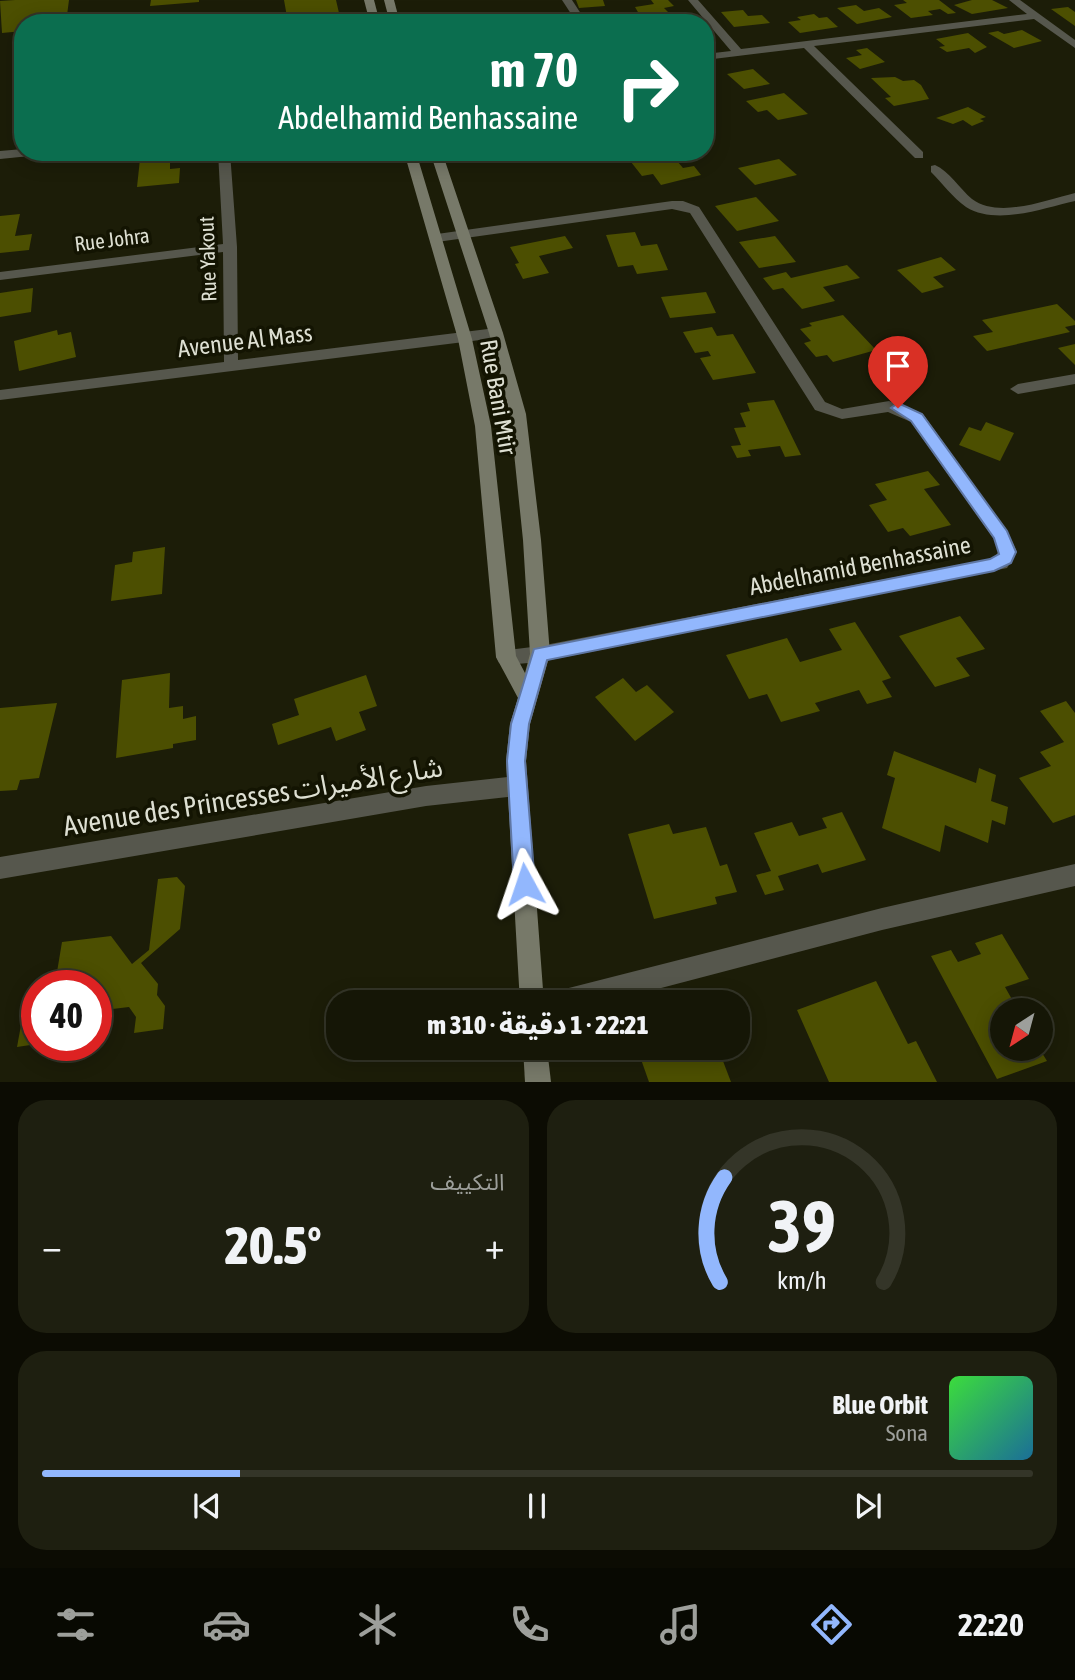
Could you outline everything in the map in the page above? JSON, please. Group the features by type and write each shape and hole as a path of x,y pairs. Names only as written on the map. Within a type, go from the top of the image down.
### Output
{"street":[{"path":"693,0 705,14"},
{"path":"1014,0 1075,45"},
{"path":"714,56 1035,16"},
{"path":"714,24 739,53"},
{"path":"806,44 919,155"},
{"name":"Rue Yakout","path":"225,161 230,247 231,366"},
{"name":"Rue Bani Mtir","path":"413,161 465,339 483,426 506,657"},
{"name":"Rue Bani Mtir","path":"439,161 496,334 518,414 532,540 540,654"},
{"path":"935,169 973,205 988,211 1003,211 1075,197"},
{"name":"Abdelhamid Benhassaine","path":"436,238 671,205 688,206 695,210 820,406 842,414 889,406 916,418 1007,545 1005,558 994,565 540,654 506,657"},
{"name":"Rue Johra","path":"0,276 230,247"},
{"name":"Avenue Al Mass","path":"0,395 496,334"},
{"path":"1018,389 1075,379"},
{"path":"531,990 516,786 517,746 527,696 540,654"},
{"path":"506,657 527,696"},
{"name":"Avenue des Princesses شارع الأميرات","path":"0,868 426,796 516,786"},
{"path":"607,990 882,919 1075,875"},
{"path":"536,1060 538,1082"}],"building":[{"path":"69,0 67,14 14,14 14,32 2,33 0,1"},
{"path":"151,0 199,0 199,2 150,6"},
{"path":"284,0 336,0 339,13 330,14 286,14"},
{"path":"576,0 603,0 605,6 579,8"},
{"path":"651,0 668,0 674,6 664,8 668,12 652,14 639,14 635,7 654,4"},
{"path":"903,0 939,0 956,13 948,14 940,9 928,11 933,15 911,18 894,5 907,3"},
{"path":"972,0 992,0 1008,8 972,14 954,5"},
{"path":"856,5 864,11 879,8 892,17 857,24 837,8"},
{"path":"1068,7 1075,12 1075,26 1051,9"},
{"path":"743,10 748,16 762,15 770,23 734,27 721,12"},
{"path":"814,14 819,18 827,17 838,27 800,33 788,22 801,20 797,17"},
{"path":"1022,30 1042,41 1014,48 988,33 998,31 1004,34"},
{"path":"968,33 987,47 975,53 969,48 947,52 939,47 945,46 936,39"},
{"path":"867,48 885,62 860,69 846,58 862,55 856,50"},
{"path":"753,69 770,84 744,89 727,74"},
{"path":"895,77 903,81 914,80 921,85 929,99 894,106 885,98 891,97 871,78"},
{"path":"784,93 808,114 778,120 767,110 758,112 746,101"},
{"path":"968,107 986,117 980,119 984,121 972,126 963,120 953,124 936,118"},
{"path":"779,159 797,175 755,185 738,168"},
{"path":"140,161 170,162 170,169 180,168 179,183 137,187"},
{"path":"677,161 683,168 694,166 701,175 661,185 653,174 642,176 631,162"},
{"path":"756,197 779,221 737,231 715,206"},
{"path":"20,214 15,236 32,234 29,250 0,253 0,216"},
{"path":"635,232 641,246 657,244 668,270 637,274 633,265 618,267 606,235"},
{"path":"565,236 573,248 539,256 549,273 523,279 515,264 519,263 510,247"},
{"path":"775,236 796,262 759,268 739,242"},
{"path":"941,257 956,270 933,277 944,287 922,293 897,270"},
{"path":"847,265 860,278 823,287 835,301 802,309 783,288 773,290 763,278 786,272 791,278"},
{"path":"33,288 31,312 0,317 0,293"},
{"path":"706,292 716,313 670,318 661,297"},
{"path":"1057,304 1075,321 1075,325 1065,327 1070,332 987,351 973,336 993,332 982,320"},
{"path":"843,315 876,350 833,362 827,355 816,357 804,343 811,341 800,329 812,326 809,323"},
{"path":"712,327 717,336 733,334 756,373 713,380 700,358 711,356 708,351 695,353 683,332"},
{"path":"57,330 58,335 71,332 76,357 19,371 14,341"},
{"path":"1075,344 1075,365 1058,348"},
{"path":"774,400 801,455 785,457 780,446 748,450 751,456 737,458 731,446 741,445 734,428 746,427 740,413 750,411 747,403"},
{"path":"986,422 1014,433 1000,461 959,445 969,427 981,431"},
{"path":"928,471 940,485 924,489 951,525 910,536 903,528 888,532 869,505 887,500 875,484"},
{"path":"165,547 162,594 111,601 115,565 132,562 133,552"},
{"path":"960,616 985,649 956,658 970,676 935,687 899,636"},
{"path":"855,622 891,678 882,681 892,697 867,704 859,690 815,703 820,711 781,722 767,694 749,699 726,655 787,638 800,662 842,650 829,629"},
{"path":"170,673 169,708 183,706 183,719 196,716 196,740 173,744 173,748 116,758 122,680"},
{"path":"366,675 377,706 359,712 366,730 336,741 331,727 278,745 272,724 299,715 294,699"},
{"path":"623,678 636,692 647,685 674,712 635,741 595,697"},
{"path":"1066,701 1075,713 1075,815 1053,823 1019,778 1051,766 1040,752 1064,742 1040,711"},
{"path":"57,703 39,778 20,780 17,790 0,791 0,708"},
{"path":"894,751 976,783 979,768 996,775 991,801 1008,807 1005,825 992,820 988,843 945,825 940,852 882,828 895,778 887,775"},
{"path":"842,812 866,860 822,873 818,864 778,876 784,890 765,895 756,875 771,871 754,833 792,822 799,836 827,828 822,818"},
{"path":"669,824 673,834 706,827 720,866 727,864 737,892 715,897 717,904 654,919 628,834"},
{"path":"177,877 185,886 180,929 141,963 158,984 157,995 165,1006 163,1029 134,1033 136,1017 129,1007 112,1009 112,970 57,970 62,942 111,936 132,964 149,950 158,879"},
{"path":"1002,934 1029,979 1005,987 1011,998 990,998 990,1061 1047,1061 997,1079 931,956 951,950 958,962 981,954 975,943"},
{"path":"876,981 908,1044 916,1041 937,1082 829,1082 797,1010"},
{"path":"21,1025 21,1046 17,1047"},
{"path":"641,1060 723,1060 731,1082 649,1082"}],"route":[{"path":"525,884 516,761 520,724 540,654 994,565 1005,558 1007,545 1001,536 916,418 898,408"}]}
